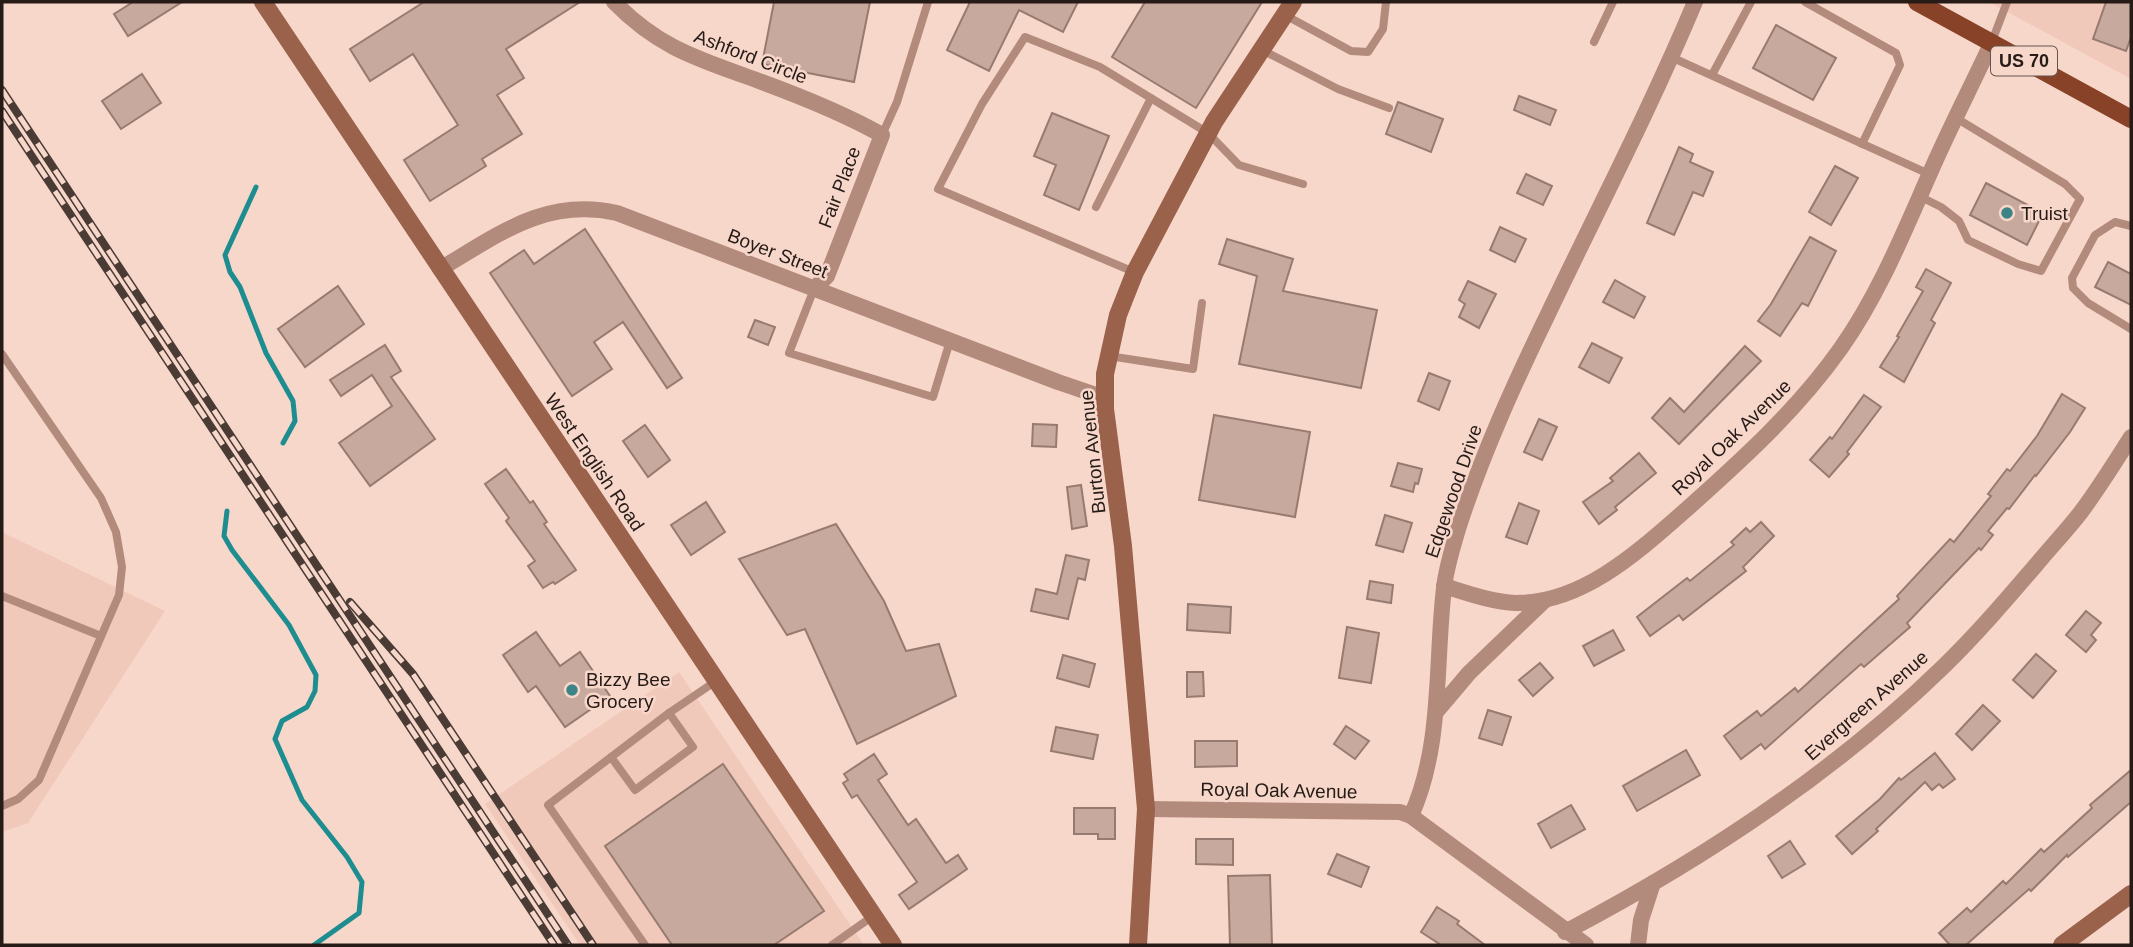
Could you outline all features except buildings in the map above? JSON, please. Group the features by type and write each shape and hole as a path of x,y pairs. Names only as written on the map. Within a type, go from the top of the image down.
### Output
{"main road":[{"name":"West English Road","path":"264,2 893,945"},
{"name":"US 70","path":"1917,2 2131,119"},
{"name":"Burton Avenue","path":"1138,945 1146,809 1123,545 1105,398 1105,374 1118,314 1135,272 1208,133 1289,8"},
{"path":"2062,945 2131,894"}],"street":[{"name":"Ashford Circle","path":"614,2 631,20 662,42 704,62 846,116 882,135"},
{"name":"Edgewood Drive","path":"1411,817 1421,793 1436,712 1444,586 1459,528 1485,454 1513,387 1695,2"},
{"name":"Royal Oak Avenue","path":"1444,586 1514,603 1544,601 1582,587 1619,565 1696,501 1779,424 1804,397 1843,346 1889,265 1991,44"},
{"name":"Fair Place","path":"814,289 827,276 882,135"},
{"name":"Boyer Street","path":"440,269 526,219 563,209 595,208 617,213 1105,398"},
{"name":"Evergreen Avenue","path":"1565,932 1653,883 1749,824 1811,780 1871,732 1943,667 2008,598 2081,512 2131,437"},
{"path":"1436,712 1469,673 1544,601"},
{"name":"Royal Oak Avenue","path":"1146,809 1400,812 1411,817"},
{"path":"1411,817 1586,945"},
{"path":"1638,945 1641,920 1653,883"}],"lane":[{"path":"882,135 897,102 928,2"},
{"path":"1289,8 1351,51 1368,52 1384,29 1386,2"},
{"path":"1594,42 1613,2"},
{"path":"1712,75 1751,2"},
{"path":"1805,2 1896,53 1900,65 1862,144"},
{"path":"1991,44 2007,2"},
{"path":"1135,272 938,190 982,104 1025,37 1100,67 1208,133 1239,165 1303,184"},
{"path":"1262,50 1338,89 1389,108"},
{"path":"1671,57 1929,174"},
{"path":"1097,206 1151,98"},
{"path":"1919,197 1941,207 1959,221 1968,240 2018,264 2041,271 2075,211 2080,200 2065,184 1956,118"},
{"path":"2131,226 2115,222 2095,235 2072,278 2073,288 2088,303 2131,329"},
{"path":"814,289 789,353 933,397 950,341"},
{"path":"1109,356 1193,369 1202,303"},
{"path":"2,354 101,498 116,533 122,567 119,595 39,780 18,799 2,806"},
{"path":"2,596 101,636"},
{"path":"645,945 548,805 669,713 716,681"},
{"path":"611,757 635,790 693,747 669,713"},
{"path":"832,945 873,916"}],"shaded area":[{"path":"1989,2 2131,2 2131,79"},
{"path":"2,532 165,611 28,823 2,832"},
{"path":"679,672 864,945 580,945 485,804"}],"waterway":[{"path":"256,187 225,255 266,353 293,401 295,421 283,443"},
{"path":"227,511 224,536 289,625 316,675 315,691 307,707 282,721 275,739 302,800 347,857 362,882 359,913 314,945"}],"railway":[{"path":"2,90 568,945"},
{"path":"2,111 554,945"},
{"path":"350,602 413,674 593,945"}],"place":[{"name":"Truist","path":"2007,213"},
{"name":"Bizzy Bee Grocery","path":"572,690"}]}
